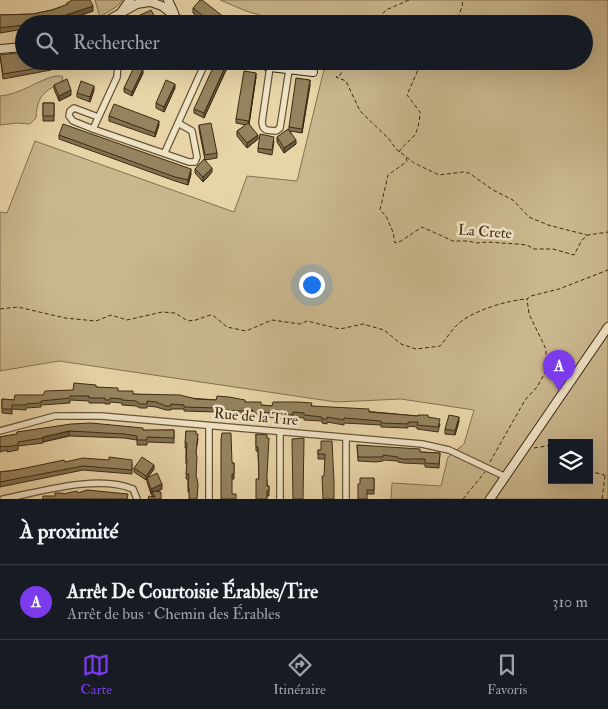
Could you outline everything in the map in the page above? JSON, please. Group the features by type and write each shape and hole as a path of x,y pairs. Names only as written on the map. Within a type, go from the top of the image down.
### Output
{"street":[{"path":"121,13 130,0"},
{"path":"168,0 175,15"},
{"path":"118,15 137,4 152,1 175,15"},
{"path":"0,49 15,48"},
{"path":"93,129 117,77 117,70"},
{"path":"165,152 202,70"},
{"path":"270,70 262,122 263,128 266,130 276,131 280,128 289,70 313,72"},
{"path":"98,117 77,108 70,111 69,116 71,119 93,129 165,152 191,163 195,162 192,131 178,124"},
{"path":"490,499 608,327"},
{"name":"Rue de la Tire","path":"0,430 55,416 101,416 435,446 449,450 506,477"},
{"path":"209,499 210,426"},
{"path":"280,432 280,499"},
{"path":"346,438 346,499"},
{"path":"3,499 84,483 126,486 133,489 137,499"}],"path":[{"path":"382,15 386,10 409,0"},
{"path":"459,15 463,0"},
{"path":"343,70 336,77 346,81 360,111 406,158 439,175 469,173 493,190 513,200 529,217 548,225 588,235 608,232"},
{"path":"399,152 405,143 415,135 419,123 420,112 407,95 418,70"},
{"name":"La Crete","path":"406,158 407,161 405,163 388,175 380,210 386,216 393,232 395,243 402,241 422,227 453,242 468,241 527,245 534,249 553,249 574,255 582,240 588,235"},
{"path":"0,309 18,307 65,318 96,321 111,315 127,320 162,312 175,313 188,321 210,315 227,326 246,331 272,320 300,324 307,321 340,329 363,324 384,330 401,344 416,349 440,346 458,324 492,307 559,289 608,270"},
{"path":"464,499 488,469 525,400 537,387 546,371 546,349 529,314 527,299"},
{"path":"526,448 548,446"},
{"path":"593,472 607,476 602,499"}],"shaded area":[{"path":"95,0 123,0 116,7 103,15 99,15"},
{"path":"220,0 608,0 608,499 391,499 392,483 441,486 448,457 464,444 474,410 401,399 336,402 59,361 0,371 0,212 7,213 35,141 234,212 247,176 297,181 324,70 593,70 593,15 260,15"},
{"path":"55,76 62,76 63,79 42,96 38,103 36,118 30,124 0,125 0,96 15,93"}],"building":[{"path":"72,0 90,0 93,6 66,15 15,15 15,26 0,28 0,15 33,14 52,10"},
{"path":"202,0 221,15 202,15 193,8"},
{"path":"151,10 154,15 140,15"},
{"path":"15,53 15,70 27,70 3,74 0,55"},
{"path":"133,70 143,70 132,92 124,88"},
{"path":"212,70 224,70 204,113 194,109"},
{"path":"244,71 256,73 249,121 236,119"},
{"path":"296,78 310,80 302,129 289,127"},
{"path":"67,79 71,90 59,96 54,85"},
{"path":"166,80 175,84 164,107 156,103"},
{"path":"81,81 94,86 90,97 77,93"},
{"path":"43,103 54,103 54,116 43,116"},
{"path":"114,104 159,121 155,133 109,116"},
{"path":"211,123 217,153 205,155 199,125"},
{"path":"248,123 258,135 247,143 237,131"},
{"path":"63,124 191,169 188,180 59,135"},
{"path":"288,129 296,140 284,148 277,137"},
{"path":"260,134 274,137 272,150 258,148"},
{"path":"204,159 212,168 203,177 195,169"},
{"path":"74,383 118,388 118,391 133,391 133,394 180,395 196,399 216,400 217,396 229,397 245,400 245,402 261,402 261,405 272,406 273,402 312,403 311,406 369,409 369,412 418,416 428,415 428,417 440,419 438,427 417,425 418,422 408,422 408,424 381,423 381,421 344,418 344,420 327,417 327,419 322,419 322,417 293,412 293,415 253,413 253,410 237,411 184,407 184,405 171,404 171,406 166,406 147,401 147,404 140,404 136,401 110,398 110,400 105,400 105,398 89,398 89,396 70,396 70,398 41,401 41,403 12,405 12,409 2,409 2,399 14,400 15,395 43,395 45,391 73,390"},
{"path":"449,415 459,417 455,431 445,429"},
{"path":"91,423 143,428 143,430 174,430 174,438 147,437 147,440 137,440 137,436 124,434 69,431 18,442 18,445 0,447 0,437 17,434 17,432"},
{"path":"186,431 196,431 196,434 198,434 196,452 197,499 189,499 189,474 186,474"},
{"path":"222,433 231,433 232,463 234,463 232,494 236,494 236,499 221,499"},
{"path":"256,434 267,435 267,438 269,438 267,486 269,486 269,491 267,491 267,499 256,499 256,479 259,479"},
{"path":"304,438 303,499 293,499 292,439"},
{"path":"321,441 332,441 334,499 323,499 322,476 324,476 325,454 318,454 318,450 321,450"},
{"path":"357,445 420,449 420,452 440,453 439,464 425,463 425,459 403,459 383,455 383,457 358,457"},
{"path":"109,457 132,460 132,470 83,466 0,482 0,472 64,460 65,462 83,458 109,460"},
{"path":"142,457 154,465 146,476 134,468"},
{"path":"157,473 162,484 151,489 147,478"},
{"path":"360,478 374,478 374,490 367,490 367,499 358,499"},
{"path":"87,490 128,494 127,499 43,499 43,496 55,496 55,493 63,494 77,491 78,493"},
{"path":"152,491 161,492 161,499 148,499 149,496 155,497"}],"place":[{"name":"Arrêt De Courtoisie Érables/Tire","path":"559,391"}]}
